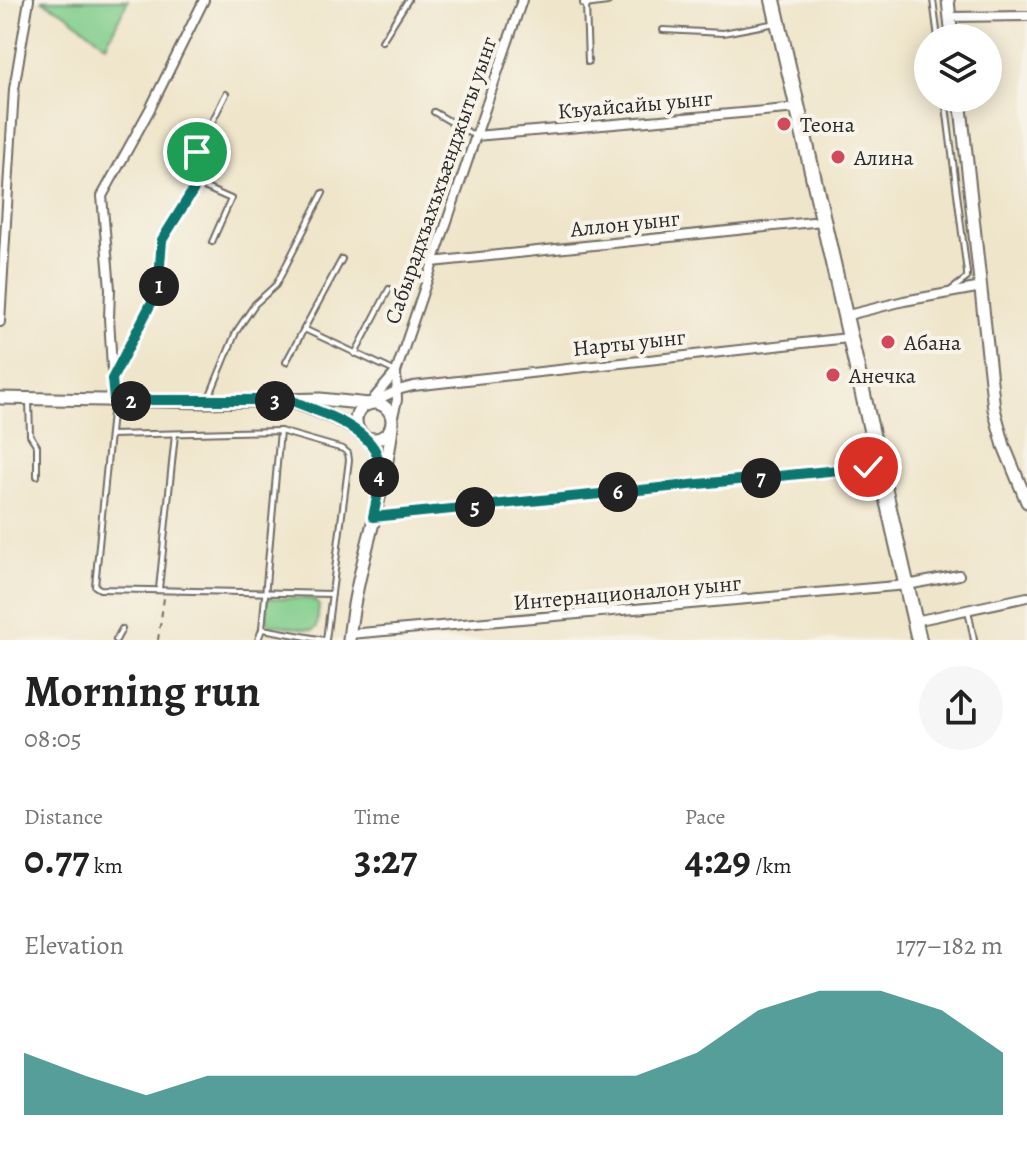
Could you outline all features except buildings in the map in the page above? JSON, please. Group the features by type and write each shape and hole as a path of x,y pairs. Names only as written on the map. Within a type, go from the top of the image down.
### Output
{"highway":[{"path":"773,0 919,640"}],"street":[{"path":"0,322 14,89 29,0"},
{"path":"114,400 110,289 102,196 150,109 204,0"},
{"name":"Сабырадхъахъхъæнджыты уынг","path":"396,372 522,0"},
{"path":"585,1 607,0"},
{"path":"948,0 951,24"},
{"path":"950,17 1027,16"},
{"name":"Къуайсайы уынг","path":"475,136 798,108"},
{"path":"962,112 994,409 1004,446 1027,502"},
{"name":"Аллон уынг","path":"432,262 822,221"},
{"path":"844,316 982,287"},
{"name":"Нарты уынг","path":"369,404 413,386 848,338"},
{"path":"349,637 378,494 385,477 397,400 396,372"},
{"path":"378,494 379,459 374,447 361,433 357,420 358,414 396,372"},
{"path":"397,400 413,386"},
{"path":"0,398 207,402 320,399 382,405 392,423 389,431 380,438 373,438 290,400"},
{"path":"373,517 877,466"},
{"name":"Интернационалон уынг","path":"349,637 907,585 959,575"},
{"path":"915,621 1027,597"}],"lane":[{"path":"382,41 408,0"},
{"path":"933,0 936,24"},
{"path":"585,1 588,62"},
{"path":"663,30 723,33 778,23"},
{"path":"112,379 158,290 162,240 197,184 197,152 226,94"},
{"path":"434,112 475,136"},
{"path":"946,294 967,278 947,112"},
{"path":"197,184 231,199 212,242"},
{"path":"207,402 236,332 255,304 276,285 323,193"},
{"path":"286,362 342,259"},
{"path":"355,354 389,289"},
{"path":"304,329 396,372"},
{"path":"29,399 30,435 37,446 37,476"},
{"path":"114,400 95,586 100,589 332,594"},
{"path":"110,435 280,431 348,453 325,640 262,629"},
{"path":"258,640 262,629 280,431"},
{"path":"162,589 175,434"},
{"path":"968,610 974,640"},
{"path":"116,640 122,629"}],"path":[{"path":"158,640 162,589"}],"green space":[{"path":"41,0 128,0 106,45 65,13"},
{"path":"312,599 319,605 317,627 313,630 270,624 267,621 267,600"}],"place":[{"name":"Теона","path":"784,124"},
{"name":"Алина","path":"838,157"},
{"name":"Абана","path":"888,342"},
{"name":"Анечка","path":"833,375"}],"route":[{"path":"197,152 197,184 162,240 158,290 112,379 114,400 290,400 315,410 361,433 374,447 379,459 378,494 373,517 868,467"}]}
